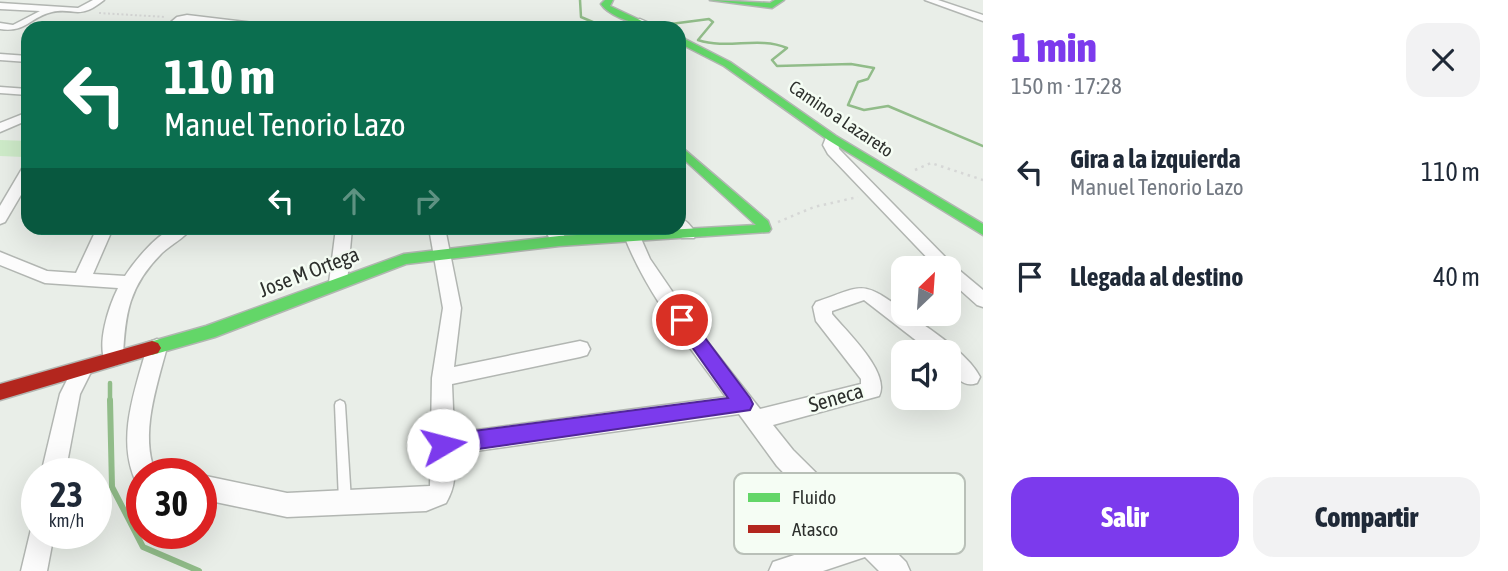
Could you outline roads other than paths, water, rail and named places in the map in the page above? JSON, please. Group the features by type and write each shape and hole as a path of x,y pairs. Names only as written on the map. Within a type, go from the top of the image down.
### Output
{"street":[{"path":"0,5 11,0"},
{"path":"0,5 79,11 100,0"},
{"path":"609,0 605,4 607,8 638,21"},
{"path":"714,0 772,6 780,0"},
{"path":"929,0 983,27"},
{"path":"945,7 983,18"},
{"path":"26,21 51,9"},
{"path":"178,21 200,21"},
{"path":"0,26 14,27 21,24"},
{"name":"Camino a Lazareto","path":"686,43 727,64 832,138 983,230"},
{"path":"0,57 21,58"},
{"path":"0,90 21,92"},
{"path":"0,128 21,119"},
{"path":"832,138 830,145 833,151 936,256"},
{"name":"Jose M Ortega","path":"686,155 765,227 758,232 686,228"},
{"path":"0,219 5,200 21,179"},
{"path":"82,279 101,235"},
{"path":"113,358 116,314 129,282 143,262 176,235"},
{"path":"338,283 343,235"},
{"path":"217,490 287,505 426,499 438,495 443,486 442,379 452,308 439,235"},
{"name":"Jose M Ortega","path":"1,392 209,332 404,259 550,235"},
{"name":"Jose M Ortega","path":"575,235 633,238 648,235"},
{"path":"633,238 642,260 749,412 799,473"},
{"path":"0,258 45,277 129,282"},
{"path":"961,280 983,300"},
{"name":"Seneca","path":"749,412 872,390 873,383 867,370 823,316 822,307 864,293 929,340"},
{"path":"137,458 144,396 157,347"},
{"path":"442,379 580,349"},
{"path":"961,368 970,377"},
{"path":"56,458 69,394 82,369"},
{"path":"443,445 749,412"},
{"path":"34,571 38,549"},
{"path":"782,571 836,554"},
{"path":"878,554 897,571"}],"lane":[{"path":"340,405 345,503"}],"waterway":[{"path":"580,0 581,17 590,21"},
{"path":"686,22 709,19 713,22 698,40 709,43 765,43 787,48 772,60 777,66 851,64 874,68 868,79 858,82 848,105 864,110 888,106 983,146"},
{"path":"110,383 110,400"},
{"path":"110,400 112,487 143,547 199,571"}]}
